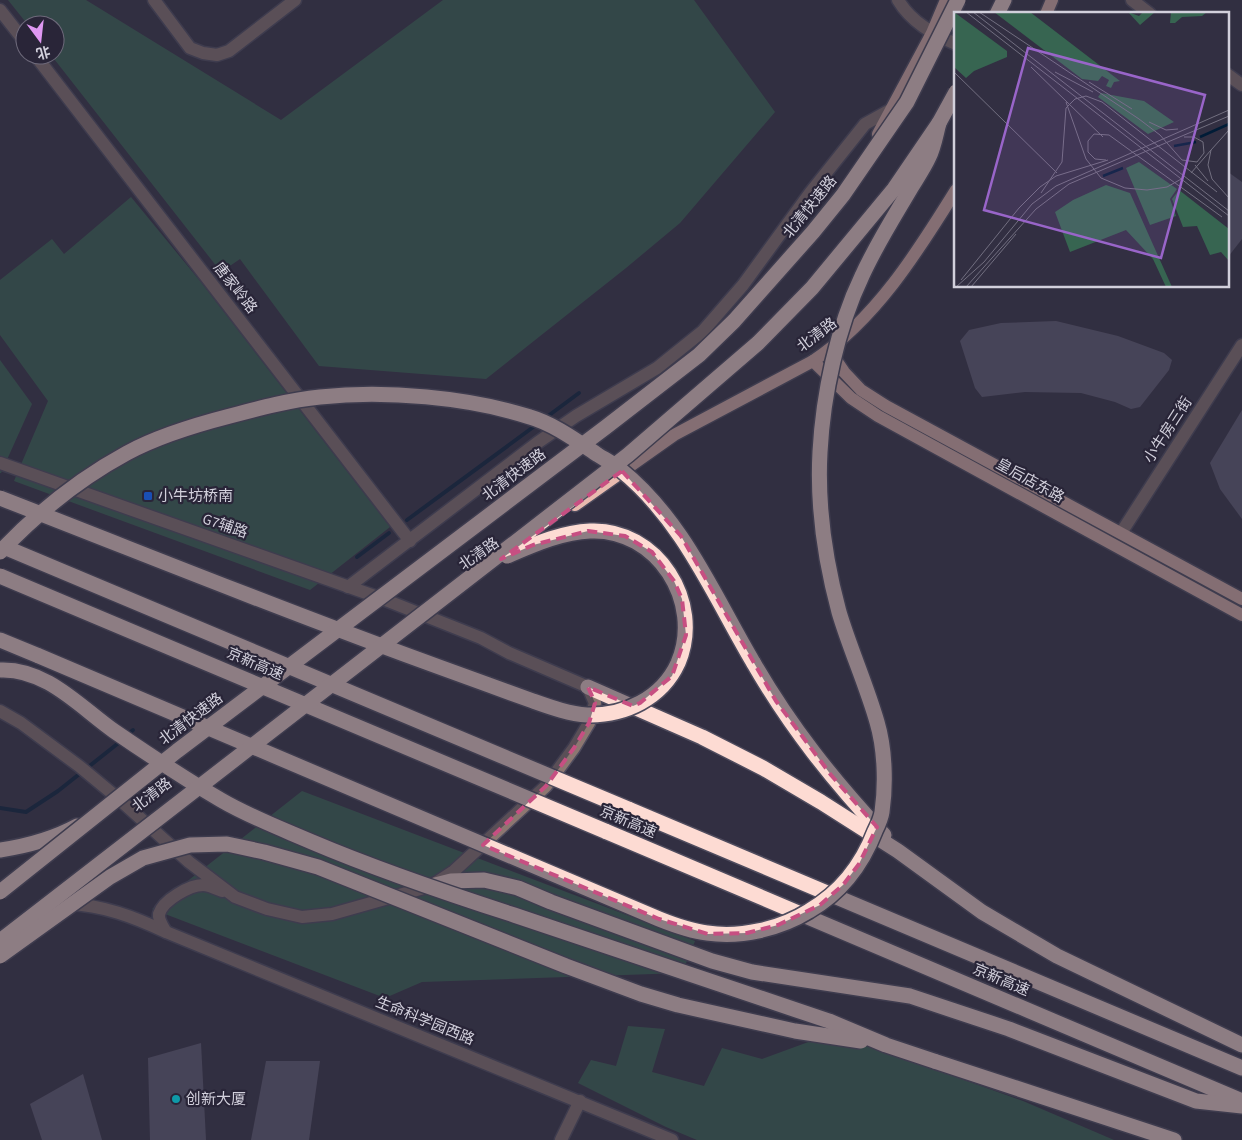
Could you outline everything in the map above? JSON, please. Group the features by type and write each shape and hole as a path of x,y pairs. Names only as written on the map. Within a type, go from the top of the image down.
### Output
{"highway":[{"name":"北清快速路","path":"0,893 177,751 699,355 734,321 808,239 843,196 907,102 958,0"},
{"path":"998,12 1004,0"},
{"path":"0,941 628,455 758,344 812,288 887,196 917,157 954,96"},
{"path":"0,640 683,928 708,934 747,933 791,920 812,909 842,886 859,864 870,844 882,814 883,792 883,767 877,723 839,610 828,569 822,531 819,491 820,452 826,400 840,334 861,276 929,156 939,123"},
{"path":"3,549 51,504 88,476 128,452 168,435 201,424 272,405 320,397 405,395 451,400 532,417 570,437 621,470 661,510 681,536 700,566 776,702 812,752 898,851"},
{"path":"0,498 414,658 558,709 584,715 618,712 640,704 656,694 672,676 681,655 686,635 682,598 664,565 652,552 635,541 608,532 588,531 565,535 533,545 486,566"},
{"name":"京新高速","path":"3,549 628,809 1242,1068"},
{"name":"京新高速","path":"0,576 1242,1101"},
{"path":"0,670 31,675 51,684 82,704 109,727 137,746 222,800 284,830 386,872 829,1021 886,1045 1174,1140"},
{"path":"588,687 702,737 763,768 898,851 982,912 1057,956 1242,1044"},
{"path":"0,850 23,846 62,834 102,812"},
{"path":"0,956 110,877 143,858 190,845 227,844 318,867 641,994 678,1005 795,1031 886,1045"},
{"path":"431,886 451,882 484,880 518,888 712,961 752,972 910,996 1009,1029 1196,1101 1242,1106"}],"main road":[{"name":"北清路","path":"0,893 608,430 692,364 736,323 778,276 825,216 864,159 932,33 946,0"},
{"path":"1047,12 1052,0"},
{"name":"北清路","path":"0,934 143,822 420,614 483,572 674,435 813,361 830,350 891,287 916,253 954,193"},
{"name":"皇后店东路","path":"830,350 844,372 861,390 1242,599"},
{"name":"皇后店东路","path":"813,361 851,398 878,416 1242,615"}],"street":[{"path":"154,0 190,48 203,53 217,55 229,51 295,0"},
{"path":"898,0 905,13 932,33 954,43"},
{"path":"1132,0 1147,12"},
{"path":"0,10 15,29"},
{"name":"唐家岭路","path":"43,65 410,541"},
{"path":"1230,76 1242,85"},
{"path":"348,588 537,443 576,416 657,368 702,331 743,285 810,193 865,124 892,109"},
{"name":"小牛房三街","path":"1122,533 1242,344"},
{"name":"G7辅路","path":"0,464 420,614 481,638 509,653 588,687"},
{"path":"166,932 159,920 159,914 164,905 186,889 204,885 267,910 302,916 332,914 431,886 454,871 546,786 589,724 595,703 588,687"},
{"path":"0,711 21,723 63,754 120,800 189,862 235,897"},
{"name":"生命科学园西路","path":"38,904 82,904 109,909 136,918 672,1140"},
{"path":"561,1140 580,1101"}],"highlighted area":[{"path":"622,471 681,536 776,701 831,775 877,827 859,864 843,885 820,905 778,925 747,933 708,934 659,919 483,845 546,786 574,748 589,723 595,703 588,687 633,706 640,703 672,676 686,635 682,599 674,581 652,552 625,536 588,531 533,545 501,559"}],"green space":[{"path":"8,0 86,0 281,120 443,0 694,0 775,112 680,223 486,379 319,366 240,259 221,272 59,65 65,65 65,15 20,15"},
{"path":"131,197 200,281 390,527 310,590 14,481 48,401 0,335 0,280 52,239 64,254"},
{"path":"0,360 32,404 1,473 0,473"},
{"path":"302,791 695,941 682,973 422,982 385,998 152,909"},
{"path":"628,1026 665,1029 652,1072 704,1086 722,1048 762,1059 833,1033 1023,1101 1114,1140 697,1140 666,1127 578,1083 591,1060 616,1066"}],"building":[{"path":"1230,173 1242,182 1242,239 1230,254"},
{"path":"1056,321 1118,336 1164,353 1172,360 1169,370 1140,407 1131,409 1115,402 1081,393 1025,392 982,397 975,388 960,341 969,330 1001,323"},
{"path":"1242,410 1242,519 1220,489 1210,463"},
{"name":"创新大厦","path":"201,1043 206,1140 150,1140 148,1058"},
{"name":"创新大厦","path":"266,1061 320,1061 309,1140 251,1140"},
{"path":"83,1074 102,1140 42,1140 30,1104"}],"waterway":[{"path":"544,419 579,393"},
{"path":"407,520 536,425"},
{"path":"357,557 389,533"},
{"path":"126,736 133,730"},
{"path":"0,808 26,812 58,791 121,741"}],"place":[{"name":"小牛坊桥南","path":"148,496"},
{"name":"创新大厦","path":"176,1099"}]}
